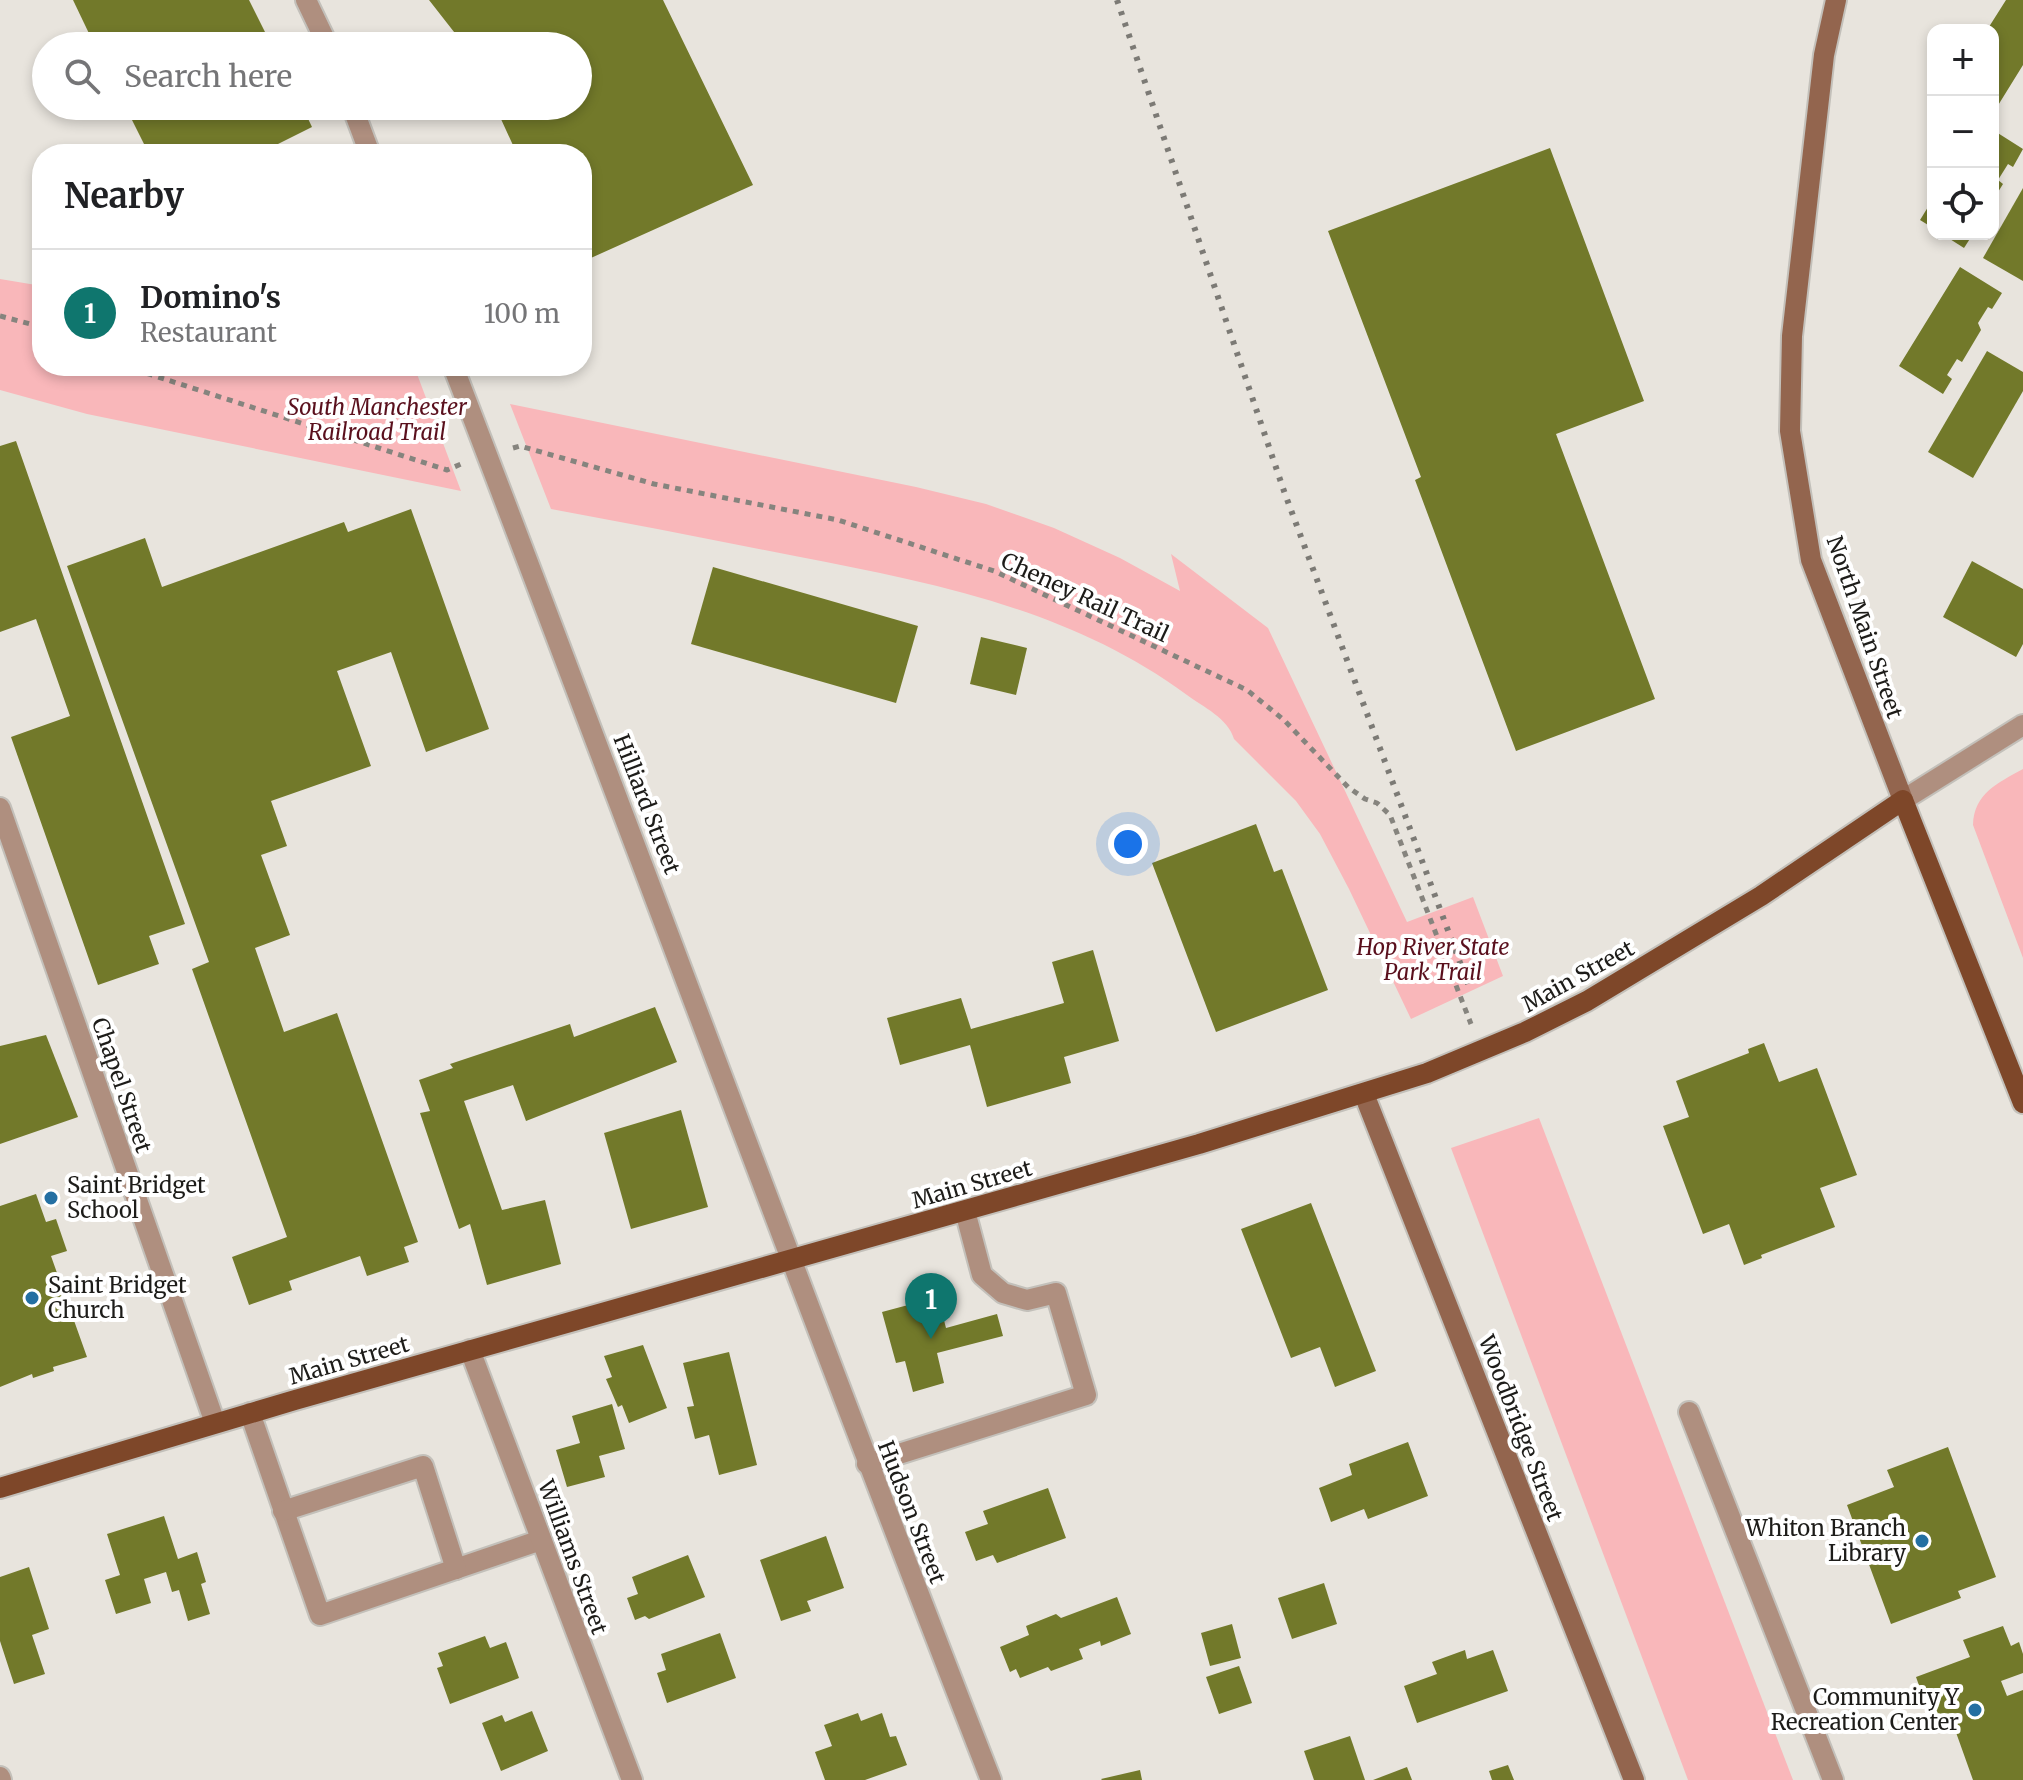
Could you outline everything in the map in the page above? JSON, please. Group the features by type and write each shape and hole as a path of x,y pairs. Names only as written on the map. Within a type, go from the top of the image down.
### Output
{"main road":[{"name":"North Main Street","path":"1836,0 1824,55 1792,336 1790,431 1811,560 2023,1103"},
{"name":"Main Street","path":"0,1488 215,1423 965,1211 1364,1094 1467,1057 1557,1017 1761,896 1903,800"},
{"name":"Woodbridge Street","path":"1364,1094 1634,1780"}],"street":[{"path":"306,0 321,32"},
{"path":"357,120 366,144"},
{"name":"Hilliard Street","path":"457,376 791,1260"},
{"path":"1903,800 2023,725"},
{"name":"Chapel Street","path":"0,808 215,1423"},
{"path":"867,1464 1086,1395 1056,1293 1027,1300 1003,1293 982,1275 965,1211"},
{"name":"Hudson Street","path":"791,1260 991,1780"},
{"name":"Williams Street","path":"470,1350 632,1780"},
{"path":"1689,1412 1833,1780"},
{"path":"250,1413 320,1615 541,1540"},
{"path":"283,1511 423,1466 456,1569"}],"path":[{"path":"0,316 32,324"},
{"path":"155,376 447,470 463,463"},
{"name":"Cheney Rail Trail","path":"520,446 654,484 838,520 994,571 1247,690 1284,720 1348,787 1377,803 1390,815 1465,1007"}],"green space":[{"name":"South Manchester Railroad Trail","path":"0,279 32,284 32,376 418,376 461,491 87,414 0,390"},
{"name":"South Manchester Railroad Trail","path":"510,404 986,504 1054,528 1120,558 1180,591 1171,554 1268,628 1407,922 1473,897 1503,976 1411,1019 1320,834 1296,801 1234,739 1221,719 1142,665 1048,620 949,589 847,566 551,509"},
{"path":"2023,769 2023,958 1973,825 1978,805 1989,790"},
{"path":"1539,1118 1793,1780 1688,1780 1451,1148"}],"building":[{"path":"73,0 249,0 265,32 88,32"},
{"path":"429,0 663,0 753,185 592,257 592,144 512,144 501,120 592,120 592,32 454,32"},
{"path":"2006,0 2023,0 2023,65 1999,104 1999,24 1991,24"},
{"path":"132,120 309,120 312,127 278,144 144,144"},
{"path":"1999,134 2023,149 2013,167 2008,164 1999,178"},
{"path":"1550,148 1644,401 1556,434 1655,699 1516,751 1415,480 1421,477 1328,231"},
{"path":"2023,188 2023,281 1983,258 1993,240 1999,240 1999,230"},
{"path":"1927,209 1927,224 1920,220"},
{"path":"1951,240 1969,240 1964,248"},
{"path":"1960,267 2002,293 1978,323 1981,330 1962,362 1957,359 1947,375 1952,379 1943,394 1899,366"},
{"path":"1987,351 2023,372 2023,391 1973,478 1928,452"},
{"path":"16,441 185,924 149,936 159,964 98,985 11,737 70,716 36,619 0,632 0,446"},
{"path":"411,509 489,729 426,752 391,652 337,671 371,766 271,801 287,846 261,855 290,935 255,948 284,1032 337,1013 418,1242 404,1247 409,1262 367,1276 360,1256 289,1281 292,1290 249,1305 232,1257 287,1237 192,969 209,962 67,566 145,538 162,587 344,522 348,532"},
{"path":"1972,561 2023,589 2023,644 2016,657 1943,617"},
{"path":"713,567 918,626 896,703 691,644"},
{"path":"981,637 1027,648 1016,695 970,684"},
{"path":"1256,824 1274,872 1282,869 1328,990 1216,1032 1152,863"},
{"path":"1093,950 1119,1041 1064,1057 1071,1083 987,1107 970,1045 900,1065 887,1018 961,998 971,1029 1064,1003 1052,962"},
{"path":"655,1007 677,1062 526,1121 513,1085 464,1101 502,1210 545,1200 561,1264 487,1285 470,1224 459,1229 420,1113 430,1111 419,1080 453,1068 450,1064 570,1024 574,1037"},
{"path":"46,1035 78,1117 0,1144 0,1046"},
{"path":"1764,1043 1779,1082 1817,1068 1857,1175 1820,1188 1835,1227 1761,1255 1762,1258 1744,1265 1729,1224 1703,1234 1663,1126 1689,1117 1676,1081 1749,1053 1748,1049"},
{"path":"681,1110 708,1207 631,1229 604,1133"},
{"name":"Saint Bridget Church","path":"36,1194 46,1222 56,1219 67,1251 51,1256 87,1357 53,1367 54,1371 33,1378 32,1374 0,1387 0,1206"},
{"path":"1311,1203 1376,1371 1335,1387 1320,1347 1291,1358 1241,1229"},
{"path":"938,1297 946,1328 997,1314 1003,1336 937,1353 944,1383 913,1392 905,1361 896,1363 882,1312"},
{"path":"643,1345 667,1408 629,1423 606,1379 612,1377 604,1356"},
{"path":"729,1352 757,1465 719,1475 709,1435 695,1439 687,1407 694,1406 683,1363"},
{"path":"612,1404 625,1449 599,1456 605,1477 567,1487 556,1450 580,1443 572,1416"},
{"path":"1408,1442 1428,1496 1368,1519 1364,1509 1331,1522 1319,1488 1352,1475 1349,1464"},
{"name":"Whiton Branch Library","path":"1948,1447 1996,1577 1958,1591 1961,1598 1891,1624 1847,1505 1894,1487 1887,1470"},
{"path":"1048,1488 1066,1538 997,1563 993,1555 976,1561 965,1532 988,1524 983,1511"},
{"path":"164,1516 178,1559 197,1552 206,1582 201,1584 210,1614 188,1621 179,1590 172,1592 166,1572 144,1579 151,1603 116,1614 105,1580 120,1575 107,1534"},
{"path":"826,1536 844,1588 807,1601 811,1611 781,1621 760,1560"},
{"path":"688,1555 705,1597 649,1619 645,1616 635,1620 627,1598 638,1594 632,1577"},
{"path":"29,1567 49,1629 32,1635 45,1674 14,1684 0,1641 0,1577"},
{"path":"1324,1583 1337,1624 1292,1639 1278,1598"},
{"path":"1117,1597 1131,1634 1101,1646 1100,1641 1079,1649 1083,1659 1051,1671 1048,1667 1020,1678 1016,1669 1010,1672 1000,1647 1029,1635 1026,1626 1056,1614 1061,1618"},
{"path":"1232,1624 1241,1658 1210,1666 1201,1633"},
{"name":"Community Y Recreation Center","path":"2003,1626 2011,1646 2019,1642 2023,1654 2023,1673 2001,1681 2007,1696 2023,1690 2023,1780 1973,1780 1953,1724 1935,1730 1916,1677 1970,1657 1963,1640"},
{"path":"720,1633 736,1678 667,1703 657,1673 666,1670 661,1654"},
{"path":"485,1636 490,1648 506,1642 519,1678 450,1704 437,1668 443,1666 438,1653"},
{"path":"1465,1650 1467,1659 1493,1650 1508,1691 1417,1723 1404,1686 1437,1674 1432,1662"},
{"path":"1239,1666 1252,1703 1219,1714 1206,1677"},
{"path":"532,1711 548,1751 501,1771 482,1723 502,1715 505,1722"},
{"path":"858,1713 861,1721 882,1713 890,1737 896,1736 907,1765 865,1780 825,1780 815,1752 832,1746 824,1725"},
{"path":"1350,1736 1365,1780 1314,1780 1304,1751"},
{"path":"1508,1765 1514,1780 1492,1780 1489,1771"},
{"path":"1407,1767 1412,1780 1373,1780"},
{"path":"1140,1770 1142,1780 1101,1779"}],"railway":[{"path":"1117,0 1285,494 1468,984"}],"place":[{"name":"Saint Bridget School","path":"51,1198"},
{"name":"Saint Bridget Church","path":"32,1298"},
{"name":"Domino's","path":"931,1339"},
{"name":"Whiton Branch Library","path":"1922,1541"},
{"name":"Community Y Recreation Center","path":"1975,1710"}],"park label":[{"name":"Hop River State Park Trail","path":"1433,960"}]}
